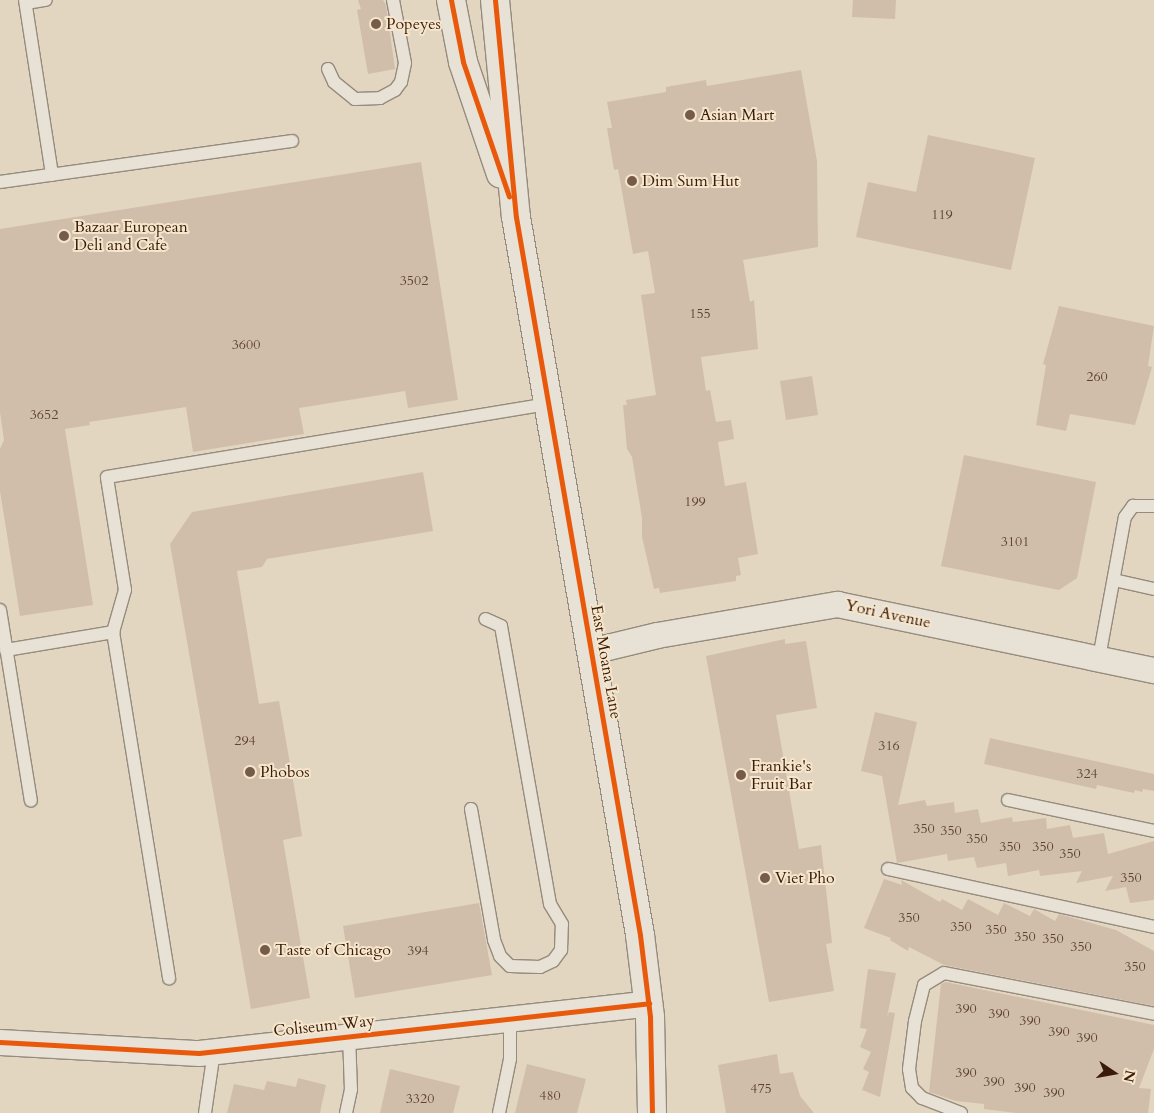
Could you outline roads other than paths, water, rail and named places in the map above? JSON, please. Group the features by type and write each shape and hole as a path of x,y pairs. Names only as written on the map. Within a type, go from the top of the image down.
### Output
{"main road":[{"name":"East Moana Lane","path":"451,0 463,62 516,217"},
{"name":"East Moana Lane","path":"495,0 516,217 592,651 649,1003 652,1113"}],"street":[{"name":"Yori Avenue","path":"592,651 657,634 837,604 1154,670"},
{"name":"Coliseum Way","path":"0,1042 167,1053 214,1051 649,1003"}],"lane":[{"path":"46,0 26,2 52,175"},
{"path":"328,69 334,82 355,99 380,98 395,90 401,82 405,63 393,0"},
{"path":"0,182 292,141"},
{"path":"169,979 113,632 126,590 107,477 550,404"},
{"path":"1100,658 1125,517 1133,506 1154,506"},
{"path":"1114,580 1154,589"},
{"path":"0,610 31,801"},
{"path":"471,809 494,940 500,956 510,966 540,967 553,961 560,950 562,924 550,904 501,626 485,619"},
{"path":"6,650 113,632"},
{"path":"1008,800 1154,831"},
{"path":"888,869 1154,927"},
{"path":"961,1113 922,1098 912,1088 908,1069 915,1021 924,985 944,973 1154,1014"},
{"path":"498,1113 510,1059 510,1018"},
{"path":"346,1113 351,1090 349,1036"},
{"path":"205,1113 214,1051"}],"place":[{"name":"Popeyes","path":"376,24"},
{"name":"Asian Mart","path":"690,115"},
{"name":"Dim Sum Hut","path":"632,181"},
{"name":"Bazaar European Deli and Cafe","path":"64,236"},
{"name":"Phobos","path":"250,772"},
{"name":"Frankie's Fruit Bar","path":"741,775"},
{"name":"Viet Pho","path":"765,878"},
{"name":"Taste of Chicago","path":"265,950"}]}
